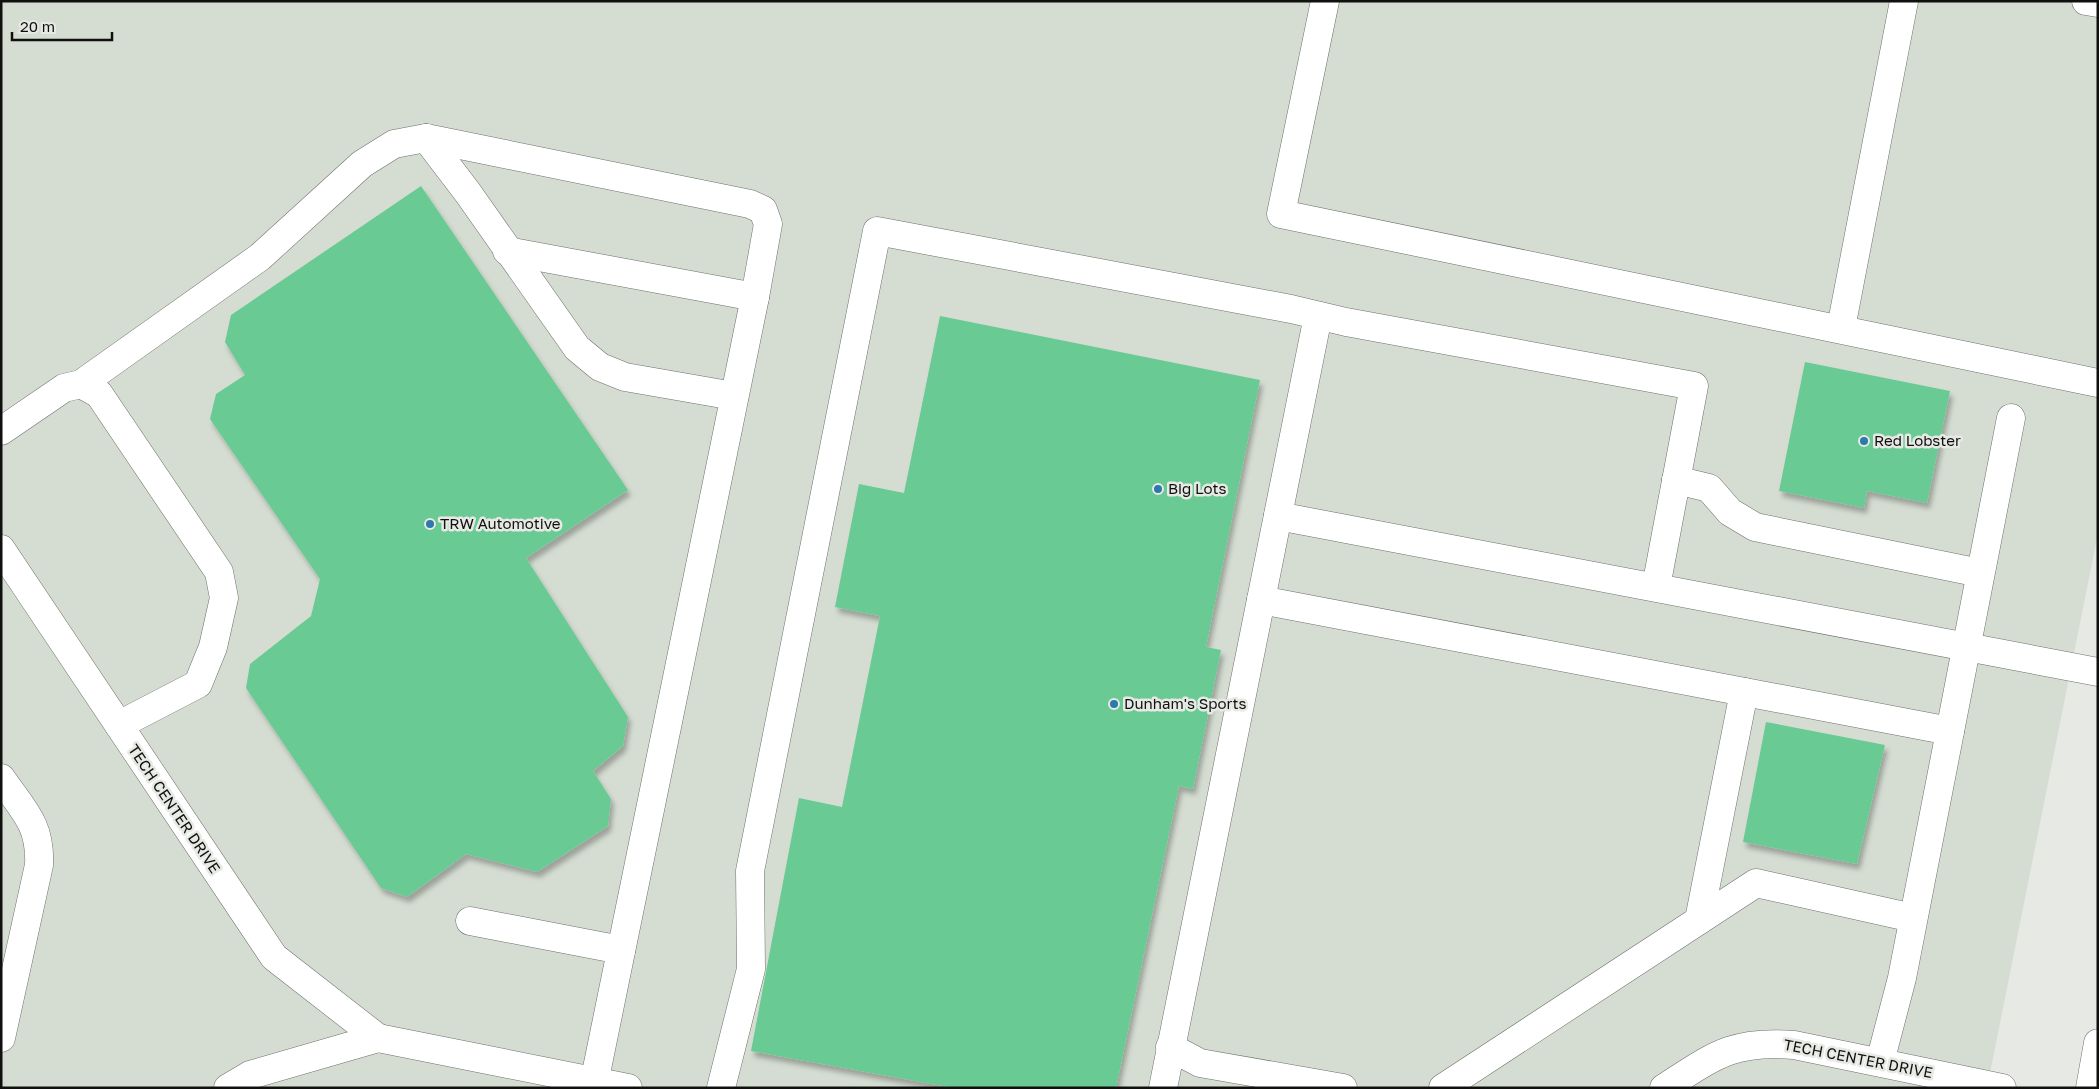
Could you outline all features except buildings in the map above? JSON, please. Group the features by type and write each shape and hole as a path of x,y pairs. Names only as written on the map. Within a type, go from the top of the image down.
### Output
{"street":[{"path":"1325,1 1281,214 1841,328 2098,383"},
{"path":"1841,328 1904,1"},
{"path":"2086,1 2098,3"},
{"path":"426,138 577,348 600,367 625,377 734,396"},
{"path":"1,431 64,388 81,384 260,257 362,164 394,144 426,138 750,204 762,210 768,224 755,297 593,1084"},
{"path":"721,1088 751,969 750,871 877,231 1694,386 1656,587"},
{"path":"508,250 755,297"},
{"path":"1162,1088 1318,316"},
{"path":"81,384 99,394 219,572 224,598 213,647 198,684 119,726"},
{"path":"1880,1062 1902,978 2011,418"},
{"path":"1676,480 1709,488 1730,512 1755,527 1980,573"},
{"path":"1278,516 2098,672"},
{"name":"TECH CENTER DRIVE","path":"1,549 10,582 119,726 274,956 378,1038 593,1084 628,1088"},
{"path":"1261,600 1950,731"},
{"path":"1699,920 1744,692"},
{"path":"1,778 35,827 40,844 39,865 1,1038"},
{"path":"1444,1088 1756,883 1914,918"},
{"path":"470,921 621,950"},
{"name":"TECH CENTER DRIVE","path":"228,1088 250,1075 378,1038"},
{"path":"2090,1088 2098,1043"},
{"name":"TECH CENTER DRIVE","path":"1664,1088 1719,1053 1749,1044 1794,1044 2002,1088"},
{"path":"1170,1047 1200,1063 1342,1088"}],"shaded area":[{"path":"1,1 2098,1 2098,533 1987,1088 1,1088"}],"place":[{"name":"Red Lobster","path":"1864,441"},
{"name":"Big Lots","path":"1158,489"},
{"name":"TRW Automotive","path":"430,524"},
{"name":"Dunham's Sports","path":"1114,704"}]}
